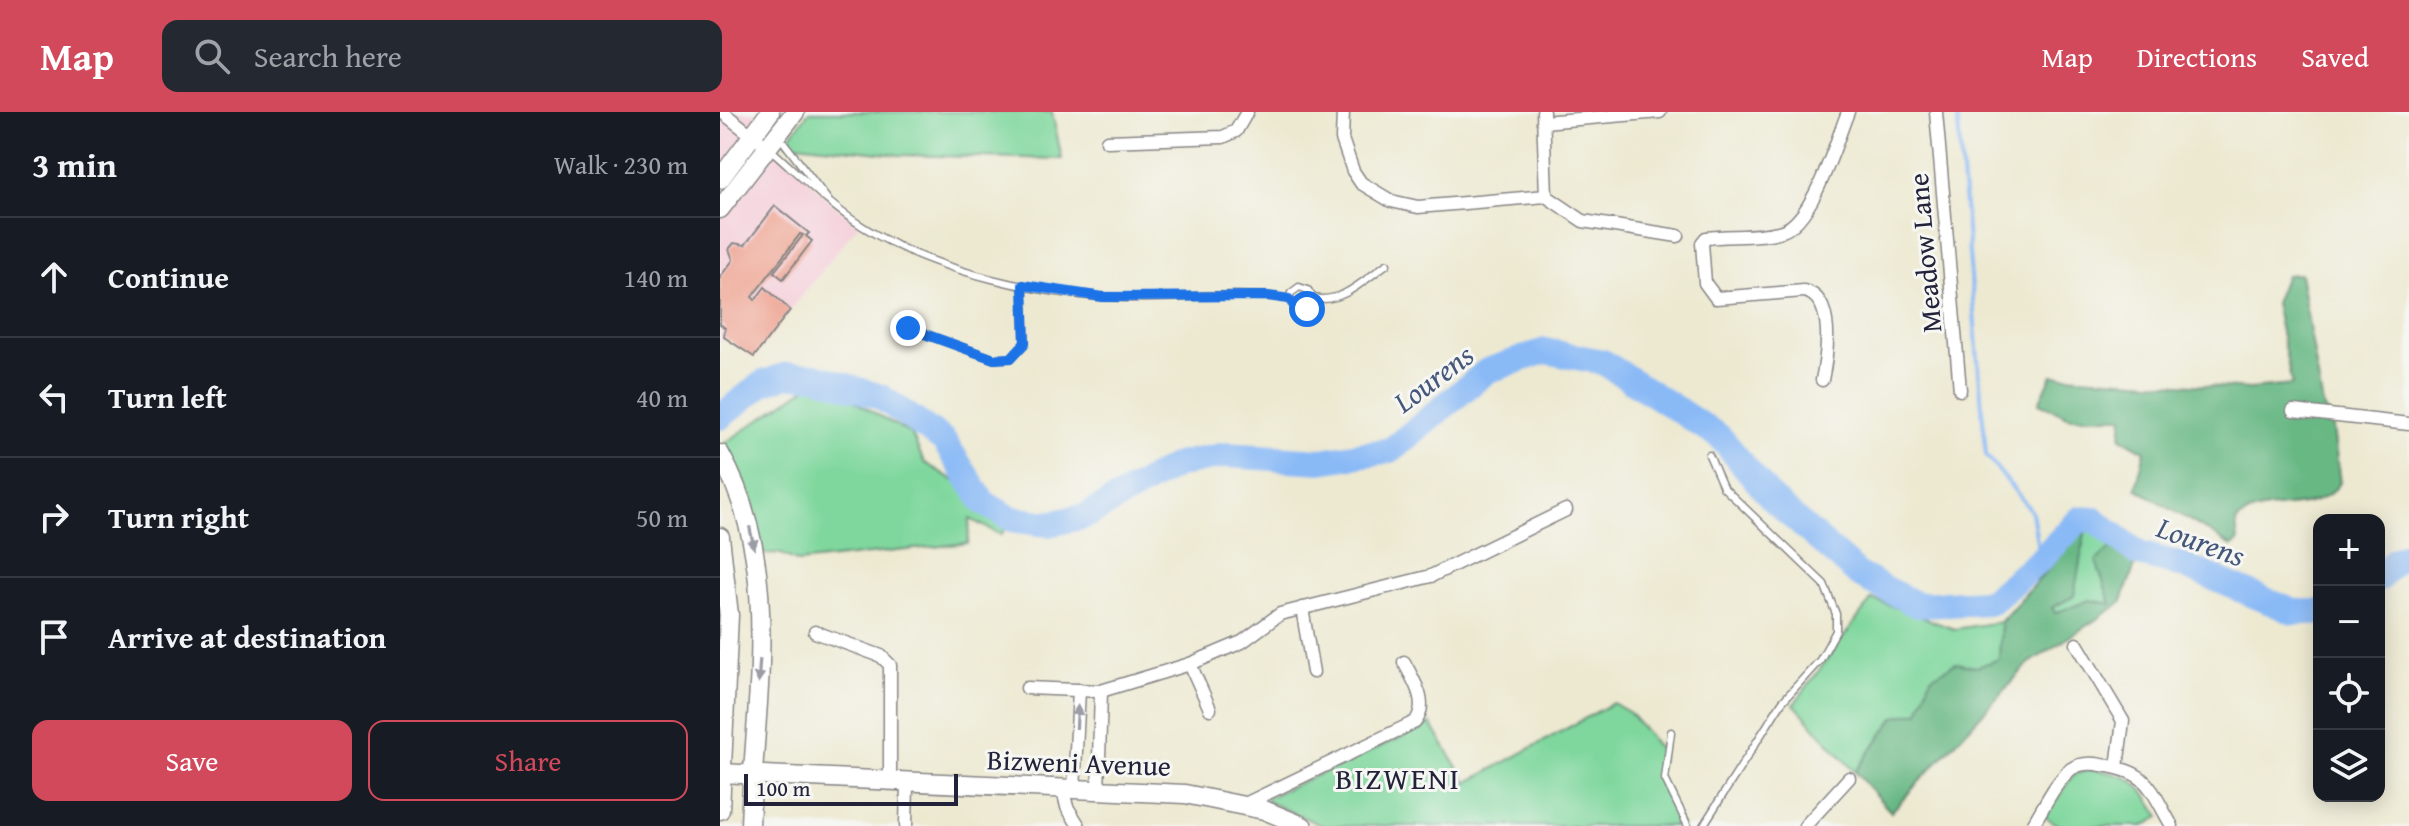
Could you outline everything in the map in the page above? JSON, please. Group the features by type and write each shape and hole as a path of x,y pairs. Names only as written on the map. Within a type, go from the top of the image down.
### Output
{"street":[{"path":"722,112 764,127"},
{"path":"720,179 764,127 795,112"},
{"path":"1107,141 1223,137 1236,131 1247,112"},
{"path":"1343,112 1342,139 1353,171 1361,183 1391,201 1418,207 1546,196 1583,221 1678,236"},
{"path":"1546,196 1543,117 1660,112"},
{"path":"1822,380 1827,340 1822,304 1817,296 1804,291 1716,298 1705,283 1704,239 1774,233 1793,226 1808,209 1848,112"},
{"name":"Meadow Lane","path":"1936,112 1960,390"},
{"path":"720,209 764,127"},
{"path":"2293,411 2409,424"},
{"path":"723,459 746,514 760,589 760,655 750,826"},
{"path":"1027,688 1101,691 1190,664 1242,642 1270,619 1431,576 1566,510"},
{"path":"720,537 729,615 720,810"},
{"path":"1302,608 1313,672"},
{"path":"815,632 881,656 890,665 899,783 906,824"},
{"path":"2077,644 2123,721 2117,767"},
{"path":"1243,805 1415,722 1419,716 1420,699 1404,662"},
{"path":"1190,664 1210,709"},
{"path":"1079,690 1067,807 1079,826"},
{"path":"1098,792 1101,691"},
{"path":"2032,826 2073,768 2087,764 2117,767 2142,776 2172,826"},
{"name":"Bizweni Avenue","path":"721,773 1185,794 1243,805 1303,826"},
{"path":"1805,826 1849,778"}],"lane":[{"path":"764,127 830,203"},
{"path":"764,127 830,203 886,240 957,267 1023,285 1103,297 1255,295 1289,299 1300,311 1309,308 1313,298"},
{"path":"1289,299 1299,287 1308,290 1313,298 1327,301 1340,297 1387,264"},
{"path":"908,328 994,359 1011,358 1025,343 1023,285"},
{"path":"1703,826 1782,702 1820,660 1836,631 1832,598 1824,584 1723,487 1709,455"},
{"path":"1671,732 1665,779 1688,826"}],"shaded area":[{"path":"720,112 754,112 766,136 829,201 858,225 754,357 724,338 720,343"}],"green space":[{"path":"809,112 1052,112 1062,159 899,155 785,143"},
{"path":"2300,274 2323,406 2333,428 2340,483 2317,501 2261,509 2248,514 2236,522 2238,542 2232,546 2136,488 2145,451 2121,438 2123,417 2070,417 2039,403 2052,375 2250,389 2292,385 2275,303 2286,275"},
{"path":"812,384 832,388 912,435 924,462 958,483 980,505 1009,521 1001,535 970,519 968,543 799,562 779,553 763,554 752,498 725,443"},
{"path":"2086,527 2115,544 2135,565 2121,603 2028,664 1891,812 1794,704 1872,599 1954,629 2000,622"},
{"path":"2086,527 2074,596 2052,608 2055,613 2090,600 2111,604 2096,561 2115,544 2135,565 2121,603 2028,664 1891,812 1855,772 1895,717 1919,712 1931,677 1956,663 1977,667 1999,659 2001,622"},
{"path":"1613,703 1630,713 1662,752 1658,777 1682,826 1323,826 1266,801 1268,797 1431,724 1467,783"},
{"path":"2090,769 2133,781 2146,794 2160,817 2144,826 2060,826 2045,817 2073,775"}],"building":[{"path":"775,206 809,233 806,236 812,241 783,279 774,272 803,235 800,234 752,297 755,300 765,287 790,310 754,357 724,337 725,328 720,324 720,277 733,260 729,249 734,243 745,245"}],"waterway":[{"path":"1957,112 1986,455 2032,512 2040,560"},
{"name":"Lourens","path":"720,417 763,383 787,375 816,376 881,397 944,441 984,503 1012,519 1048,524 1086,516 1177,465 1226,455 1321,461 1391,450 1487,371 1545,351 1603,362 1720,437 1772,499 1859,575 1917,605 1990,602 2040,560 2080,519 2095,520 2139,554 2185,566 2294,612 2313,612"},
{"name":"Lourens","path":"2385,572 2395,560 2409,555"}],"district":[{"name":"BIZWENI","path":"1398,778"}],"route":[{"path":"908,328 994,359 1011,358 1018,355 1025,343 1023,285 1103,297 1268,296 1289,299 1291,306 1300,311 1307,309"}]}
